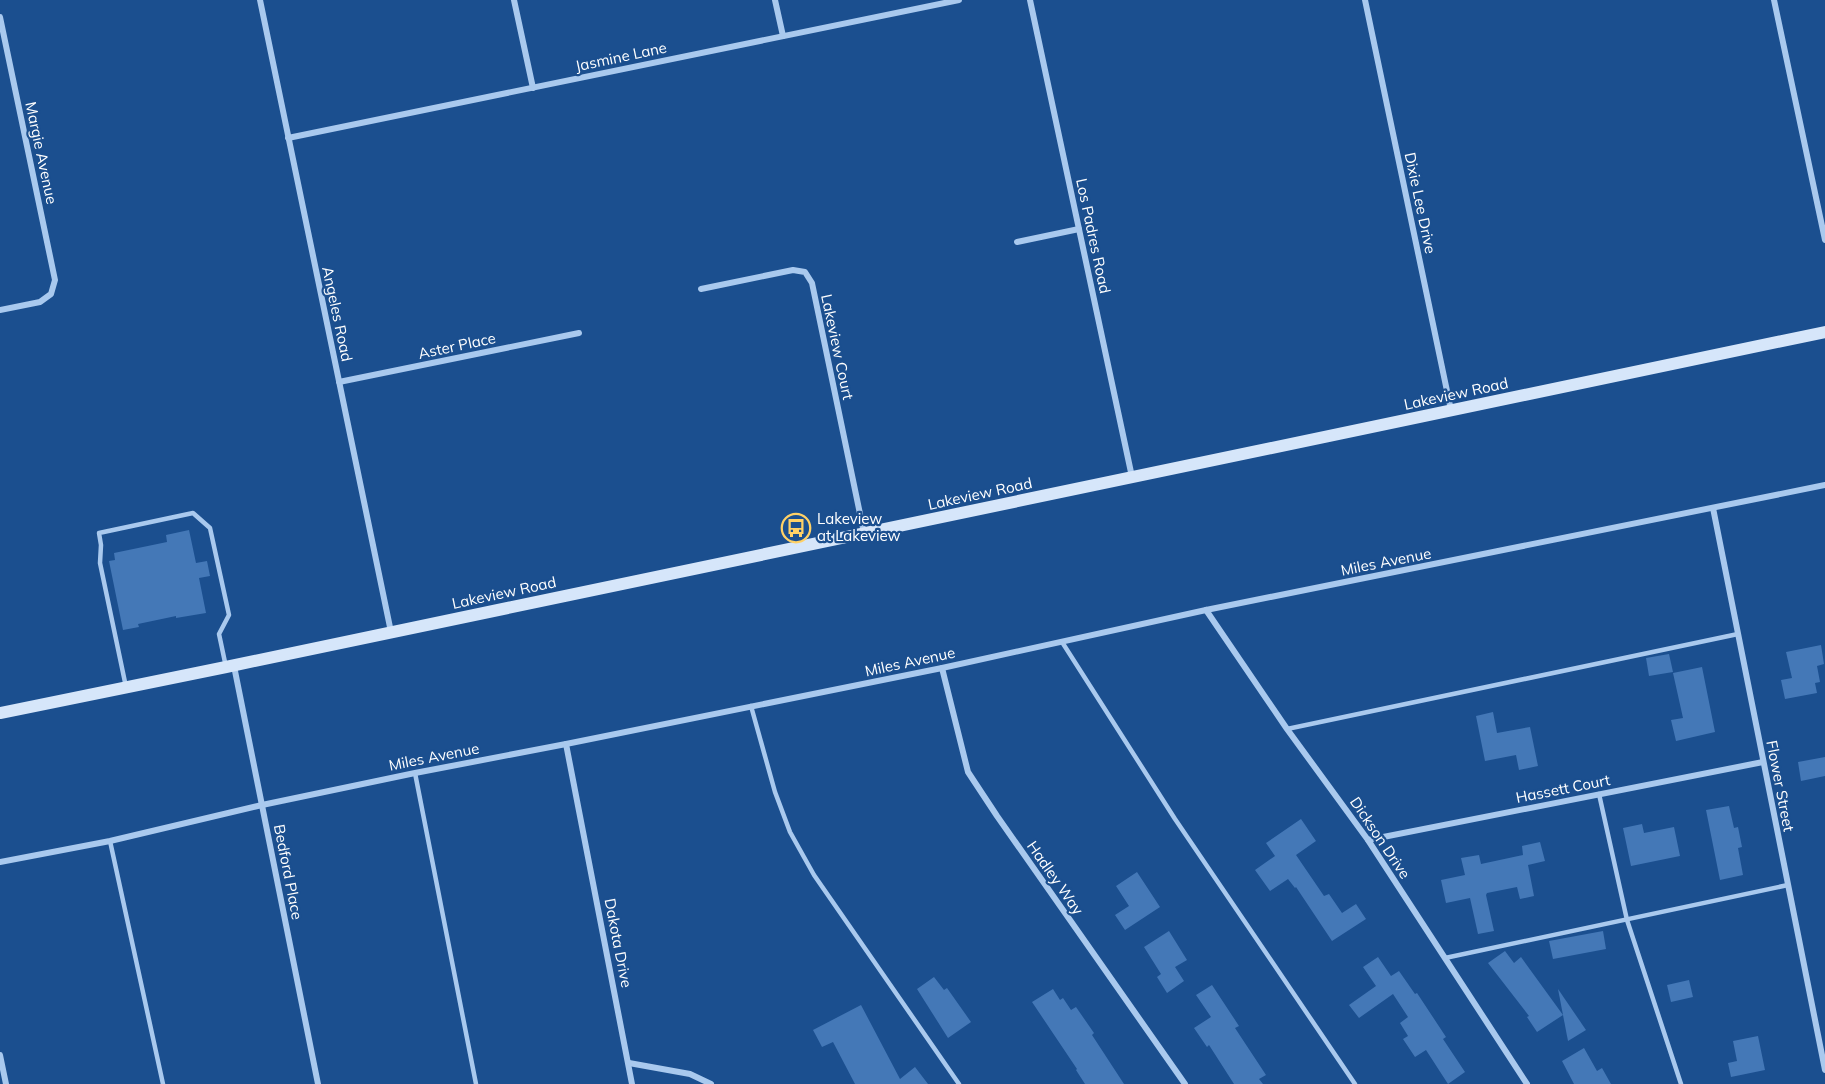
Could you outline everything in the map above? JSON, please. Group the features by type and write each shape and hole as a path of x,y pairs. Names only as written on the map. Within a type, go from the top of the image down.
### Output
{"main road":[{"name":"Lakeview Road","path":"0,713 1825,332"}],"street":[{"name":"Angeles Road","path":"260,0 391,632"},
{"path":"514,0 533,88"},
{"path":"775,0 783,36"},
{"name":"Jasmine Lane","path":"288,138 959,0"},
{"name":"Los Padres Road","path":"1030,0 1132,478"},
{"name":"Dixie Lee Drive","path":"1365,0 1452,411"},
{"path":"1774,0 1825,240"},
{"name":"Margie Avenue","path":"0,17 55,280 51,294 40,302 0,310"},
{"path":"1017,242 1079,229"},
{"name":"Lakeview Court","path":"700,289 793,270 805,272 812,283 864,534"},
{"name":"Aster Place","path":"339,382 579,333"},
{"name":"Miles Avenue","path":"0,862 110,841 262,805 415,773 942,668 1206,610 1825,485"},
{"name":"Flower Street","path":"1713,508 1825,1070"},
{"name":"Dickson Drive","path":"1206,610 1287,729 1368,840 1527,1084"},
{"name":"Bedford Place","path":"230,666 262,805 318,1084"},
{"name":"Hadley Way","path":"942,668 968,772 1185,1084"},
{"name":"Dakota Drive","path":"566,744 632,1084"},
{"name":"Hassett Court","path":"1368,840 1763,762"},
{"path":"0,1055 6,1084"},
{"path":"629,1063 690,1074 711,1084"}],"lane":[{"path":"126,687 100,563 99,533 193,513 210,528 229,615 219,634 230,666"},
{"path":"1287,729 1738,634"},
{"path":"1062,642 1175,819 1355,1084"},
{"path":"751,706 775,792 790,832 814,875 959,1084"},
{"path":"415,773 476,1084"},
{"path":"1599,794 1627,920 1681,1084"},
{"path":"110,841 163,1084"},
{"path":"1445,958 1788,885"}],"building":[{"path":"189,530 196,563 207,561 210,576 199,578 206,613 176,618 176,616 138,624 139,627 123,630 109,561 115,560 114,553 167,542 166,535"},
{"path":"1821,645 1824,664 1817,666 1820,682 1815,683 1817,693 1785,699 1781,680 1792,678 1786,652"},
{"path":"1669,654 1673,672 1649,676 1646,658"},
{"path":"1702,667 1715,732 1676,741 1671,720 1683,718 1673,673"},
{"path":"1493,712 1497,733 1530,727 1538,766 1519,770 1516,755 1485,761 1476,716"},
{"path":"1825,757 1825,776 1801,781 1798,762"},
{"path":"1729,806 1734,828 1738,827 1742,847 1738,848 1743,875 1720,880 1706,810"},
{"path":"1301,819 1316,841 1296,855 1324,896 1329,894 1342,913 1356,904 1366,919 1332,941 1296,887 1288,879 1270,891 1255,870 1275,856 1266,843"},
{"path":"1642,824 1644,833 1674,827 1680,856 1631,866 1623,828"},
{"path":"1540,842 1545,861 1528,865 1534,896 1520,899 1517,887 1487,893 1494,931 1478,934 1470,898 1446,903 1441,880 1465,875 1461,858 1479,855 1481,864 1523,855 1522,846"},
{"path":"1137,872 1160,907 1125,930 1115,915 1129,906 1116,886"},
{"path":"1169,931 1187,960 1175,967 1184,981 1167,993 1157,977 1161,974 1144,947"},
{"path":"1603,931 1606,949 1553,959 1549,941"},
{"path":"1505,951 1514,963 1521,957 1563,1015 1537,1032 1527,1017 1529,1016 1488,963"},
{"path":"1378,957 1391,976 1399,971 1415,994 1417,993 1446,1037 1443,1039 1465,1072 1448,1084 1426,1050 1415,1057 1403,1039 1408,1036 1400,1023 1408,1017 1393,994 1359,1018 1349,1005 1376,986 1363,967"},
{"path":"934,977 944,990 947,988 971,1022 948,1038 917,989"},
{"path":"1689,980 1693,997 1671,1002 1667,985"},
{"path":"1212,985 1239,1026 1235,1028 1266,1075 1259,1079 1263,1084 1234,1084 1209,1045 1207,1047 1194,1028 1211,1017 1196,995"},
{"path":"1053,989 1060,1000 1063,998 1071,1010 1076,1007 1124,1084 1085,1084 1032,1002"},
{"path":"1558,989 1586,1030 1568,1041"},
{"path":"861,1005 900,1079 915,1067 928,1084 855,1084 833,1042 822,1047 813,1030"},
{"path":"1758,1036 1765,1070 1731,1077 1728,1063 1737,1061 1733,1041"},
{"path":"1584,1048 1597,1071 1602,1068 1611,1084 1574,1084 1562,1061"}],"place":[{"name":"Lakeview at Lakeview","path":"796,528"}]}
